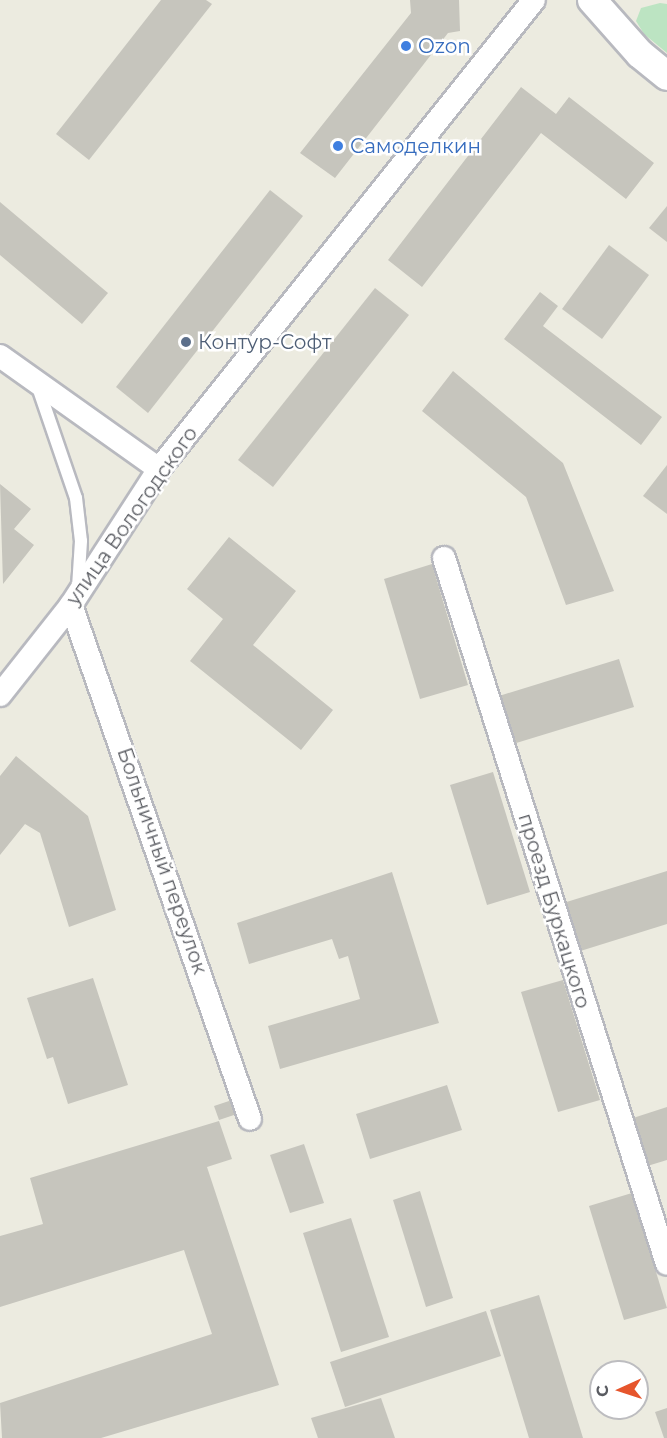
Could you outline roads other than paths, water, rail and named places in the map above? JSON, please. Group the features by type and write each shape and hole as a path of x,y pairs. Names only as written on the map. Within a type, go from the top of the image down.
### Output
{"street":[{"name":"улица Вологодского","path":"0,695 74,600 159,469 534,0"},
{"path":"592,0 640,54 667,76"},
{"path":"0,356 38,386 159,469"},
{"name":"проезд Буркацкого","path":"444,558 667,1264"},
{"name":"Больничный переулок","path":"74,600 250,1119"}],"lane":[{"path":"38,386 50,412 76,498 81,541 74,600"}],"place":[{"name":"Ozon","path":"406,46"},
{"name":"Самоделкин","path":"338,146"},
{"name":"Контур-Софт","path":"186,342"}]}
